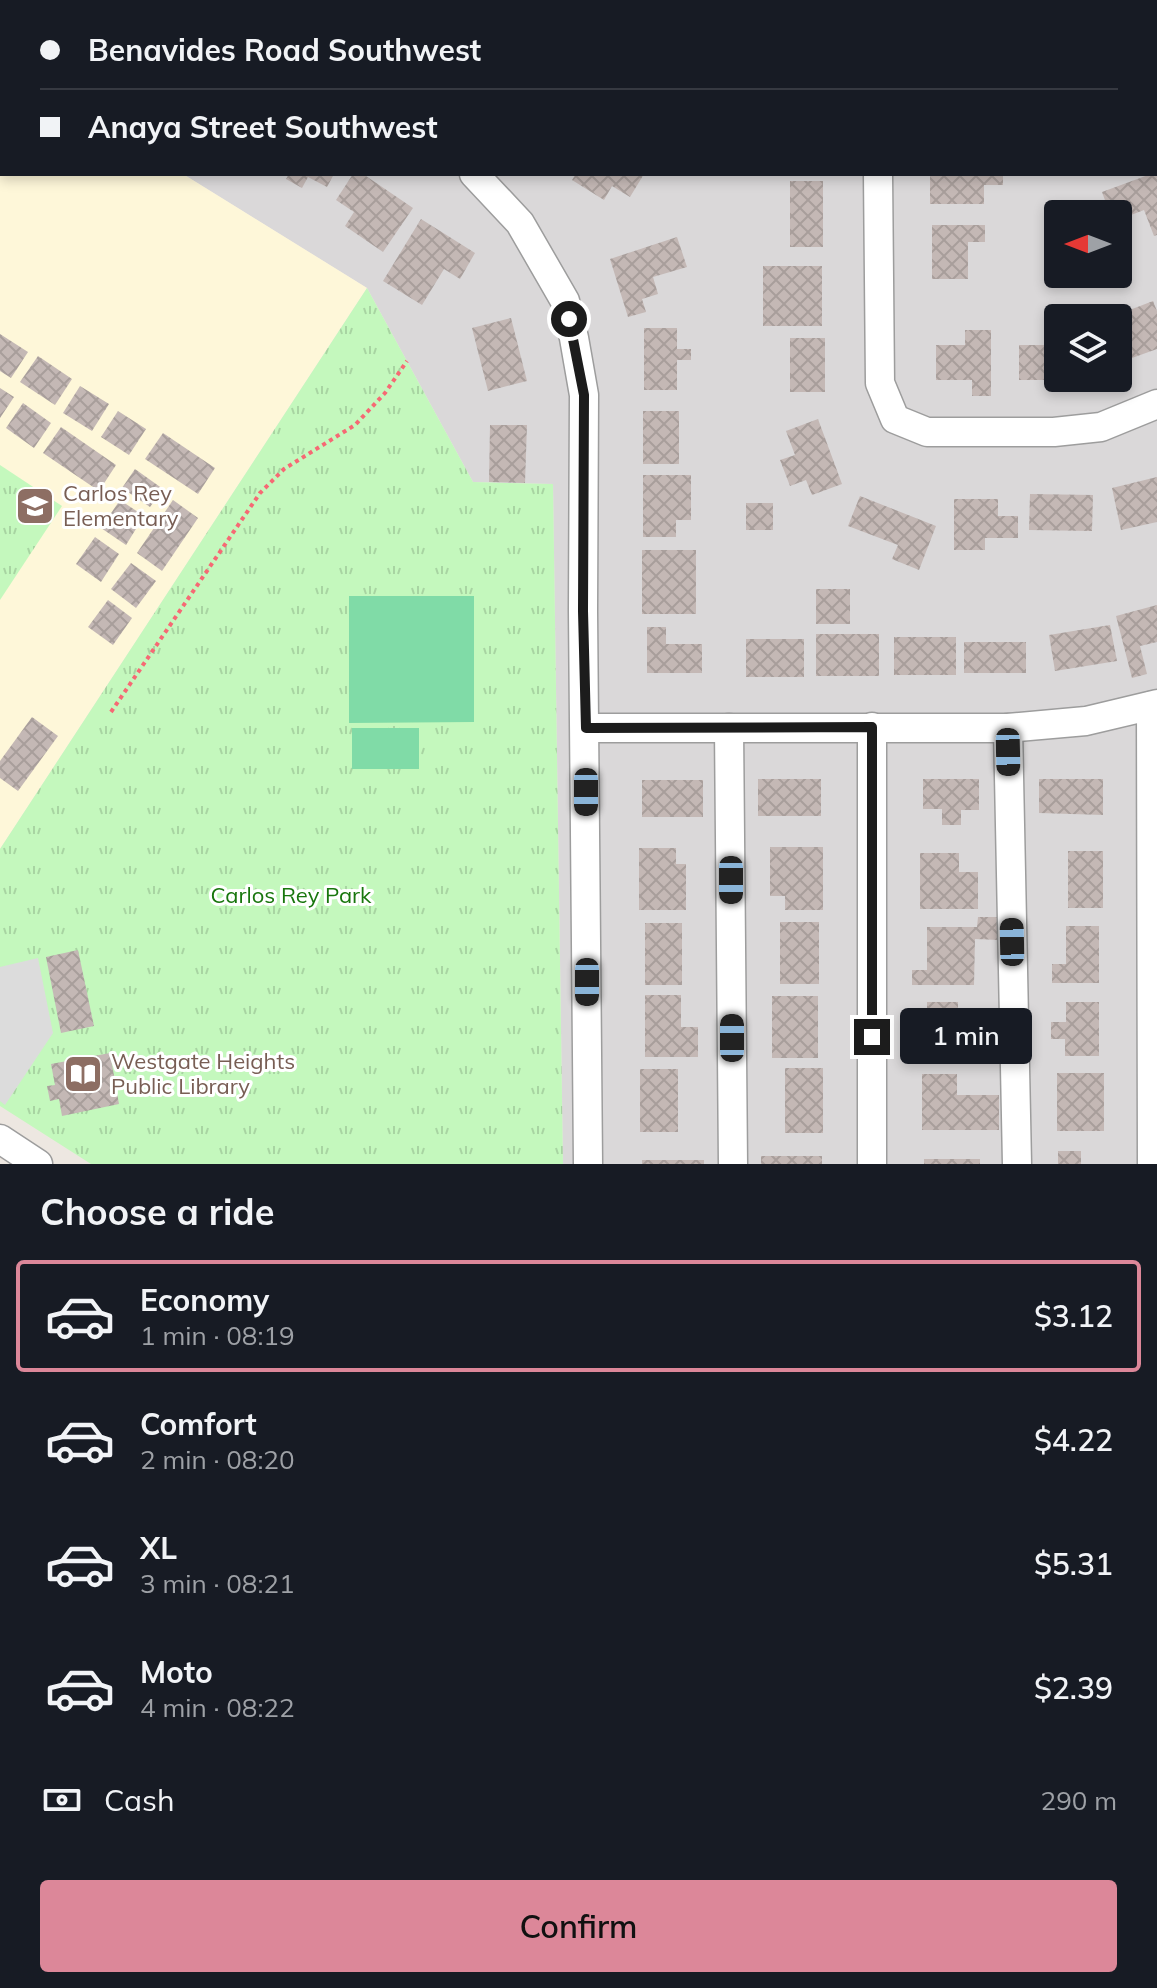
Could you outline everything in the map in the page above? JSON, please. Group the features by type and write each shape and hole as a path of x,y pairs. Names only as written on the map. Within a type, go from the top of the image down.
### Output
{"street":[{"path":"878,176 880,383 895,419 927,432 1054,432 1101,427 1157,404"},
{"path":"490,180 520,223 565,301 584,395 588,1164"},
{"path":"586,728 1008,728 1086,721 1154,705 1152,1164"},
{"path":"872,727 872,1164"},
{"path":"729,728 733,1164"},
{"path":"1008,728 1017,1164"},
{"path":"0,1139 38,1164"}],"path":[{"path":"111,712 260,493 284,469 355,425 385,393 407,361"}],"shaded area":[{"path":"0,176 186,176 367,288 0,849"},
{"path":"186,176 1157,176 1157,1164 563,1164 553,484 473,482 367,288"},
{"path":"38,958 53,1033 5,1105 0,1101 0,967"}],"green space":[{"name":"Carlos Rey Park","path":"367,288 473,482 553,484 563,1164 91,1164 0,1106 0,849"},
{"path":"0,465 62,506 0,600"},
{"path":"349,596 474,596 474,722 349,723"},
{"path":"352,728 419,728 419,769 352,769"}],"building":[{"path":"288,176 333,176 327,187 308,177 302,188 286,179"},
{"path":"352,176 366,176 413,208 383,252 345,226 354,212 336,200"},
{"path":"575,176 643,176 630,197 612,186 604,200 572,180"},
{"path":"930,176 1003,176 1003,185 984,185 984,204 930,204"},
{"path":"1146,176 1157,176 1157,235 1154,236 1144,210 1132,215 1132,200 1105,200 1102,192"},
{"path":"790,181 823,181 823,247 790,247"},
{"path":"421,219 475,253 460,279 444,269 422,305 383,281"},
{"path":"932,225 985,225 985,242 968,242 968,279 932,279"},
{"path":"677,237 687,267 653,277 658,294 642,299 646,312 628,317 610,259"},
{"path":"763,266 822,266 822,326 763,326"},
{"path":"1153,301 1157,311 1157,349 1132,358 1132,309"},
{"path":"511,318 527,381 488,391 472,328"},
{"path":"644,328 677,328 677,349 691,349 691,360 677,360 677,390 644,390"},
{"path":"965,330 991,330 991,396 972,396 972,380 936,380 936,345 965,345"},
{"path":"0,334 28,352 11,378 0,371"},
{"path":"790,338 825,338 825,392 790,392"},
{"path":"1019,345 1044,345 1044,380 1019,380"},
{"path":"38,356 72,379 55,405 20,382"},
{"path":"80,386 109,404 92,431 63,413"},
{"path":"0,388 14,397 0,418"},
{"path":"23,403 51,423 34,448 6,428"},
{"path":"118,411 146,429 129,455 101,437"},
{"path":"643,411 679,411 679,464 643,464"},
{"path":"818,419 842,484 812,495 806,480 790,486 780,460 795,455 786,431"},
{"path":"490,425 527,425 525,483 489,482"},
{"path":"61,427 116,465 99,491 43,453"},
{"path":"163,433 215,468 198,494 145,459"},
{"path":"135,469 163,489 150,507 122,488"},
{"path":"643,475 691,475 691,520 676,520 676,537 643,537"},
{"path":"1157,477 1157,522 1121,530 1112,488"},
{"path":"1030,494 1093,495 1092,531 1029,530"},
{"path":"860,496 936,526 919,570 892,559 898,545 848,526"},
{"path":"954,499 998,499 998,516 1018,516 1018,538 985,538 985,550 954,550"},
{"path":"120,500 144,516 126,545 101,528"},
{"path":"173,500 198,518 162,571 137,553"},
{"path":"746,503 773,503 773,530 746,530"},
{"path":"95,537 119,554 101,582 76,564"},
{"path":"642,550 696,550 696,614 642,614"},
{"path":"131,563 156,581 136,608 111,589"},
{"path":"816,589 850,589 850,624 816,624"},
{"path":"108,600 132,618 113,645 88,627"},
{"path":"1157,605 1157,642 1140,646 1147,674 1132,678 1116,616"},
{"path":"1110,625 1117,661 1055,671 1049,635"},
{"path":"647,627 666,627 666,644 702,644 702,673 647,673"},
{"path":"816,634 879,634 879,676 816,676"},
{"path":"894,637 956,637 956,675 894,675"},
{"path":"746,639 804,639 804,677 746,677"},
{"path":"964,642 1026,642 1026,673 964,673"},
{"path":"32,717 58,736 18,791 0,778 0,761"},
{"path":"758,779 821,779 821,816 758,816"},
{"path":"923,779 979,779 979,810 961,810 961,825 942,825 942,809 923,809"},
{"path":"1039,779 1103,779 1103,815 1039,813"},
{"path":"642,780 703,780 703,817 642,817"},
{"path":"770,847 823,847 823,910 785,910 785,896 770,896"},
{"path":"639,848 676,848 676,864 686,864 686,910 639,910"},
{"path":"1068,851 1103,851 1103,908 1068,908"},
{"path":"920,853 959,853 959,872 978,872 978,909 920,909"},
{"path":"978,917 999,917 999,940 975,939 974,985 912,985 912,970 927,970 927,927 977,927"},
{"path":"780,922 819,922 819,984 780,984"},
{"path":"645,923 682,923 682,985 645,985"},
{"path":"1066,926 1099,926 1099,983 1052,983 1052,964 1066,964"},
{"path":"78,950 94,1026 61,1033 46,957"},
{"path":"645,995 681,995 681,1027 698,1027 698,1057 645,1057"},
{"path":"772,996 818,996 818,1058 772,1058"},
{"path":"927,1002 958,1002 958,1020 973,1020 973,1057 927,1057"},
{"path":"1066,1002 1099,1002 1099,1056 1065,1056 1065,1039 1051,1039 1051,1022 1066,1022"},
{"name":"Westgate Heights Public Library","path":"110,1053 119,1104 62,1116 59,1099 50,1101 47,1086 55,1085 51,1064"},
{"path":"785,1068 823,1068 823,1133 785,1133"},
{"path":"640,1069 678,1069 678,1132 640,1132"},
{"path":"1057,1073 1104,1073 1104,1131 1057,1131"},
{"path":"922,1074 957,1074 957,1095 999,1095 999,1130 922,1130"},
{"path":"1058,1151 1081,1151 1081,1164 1058,1164"},
{"path":"761,1156 822,1156 822,1164 761,1164"},
{"path":"924,1159 980,1159 980,1164 924,1164"},
{"path":"642,1160 704,1160 704,1164 642,1164"}],"place":[{"name":"Carlos Rey Elementary","path":"35,506"},
{"name":"Westgate Heights Public Library","path":"83,1074"}],"route":[{"path":"569,319 584,395 586,728 872,727 872,1037"}]}
